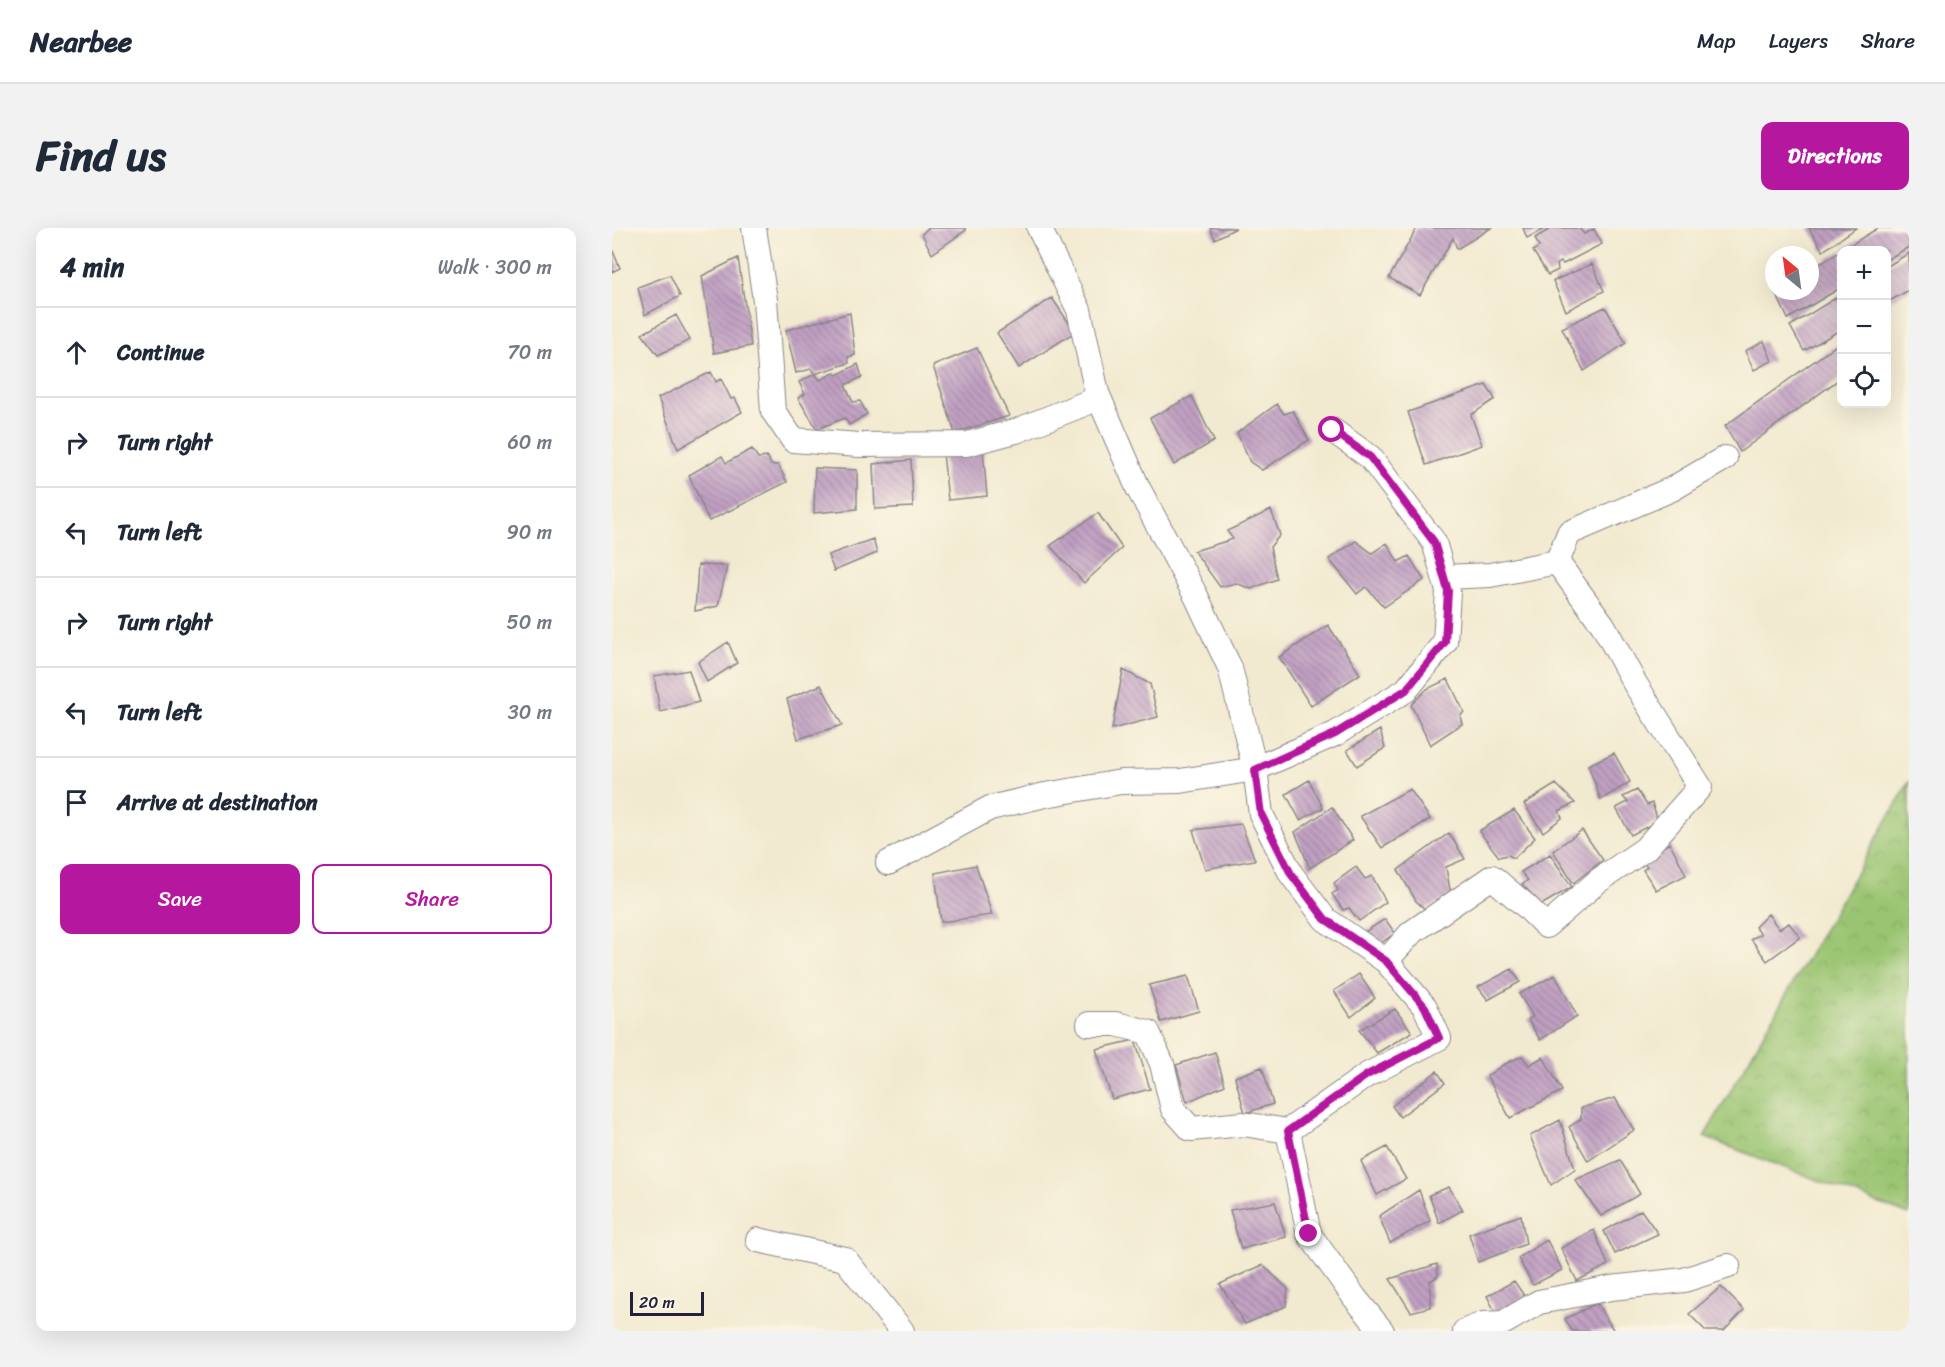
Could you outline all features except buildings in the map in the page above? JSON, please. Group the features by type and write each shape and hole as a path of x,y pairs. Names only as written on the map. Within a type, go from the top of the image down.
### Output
{"street":[{"path":"754,228 765,300 773,411 793,440 859,445 967,444 1017,431 1099,398"},
{"path":"1039,228 1079,310 1099,398 1138,488 1196,596 1230,668 1255,770 1261,814 1291,874 1325,919 1386,961 1425,1007 1439,1038 1367,1075 1288,1131 1243,1124 1191,1129 1173,1109 1162,1064 1148,1032 1116,1024 1089,1024"},
{"path":"888,863 990,808 1045,795 1121,782 1180,781 1255,770 1335,734 1406,690 1445,642 1448,591 1434,542 1370,457 1332,430"},
{"path":"1557,562 1569,533 1672,489 1725,458"},
{"path":"1444,577 1490,575 1557,562"},
{"path":"1386,961 1411,933 1492,878 1527,906 1546,927 1598,881 1645,849 1700,787 1634,682 1603,626 1557,562"},
{"path":"1288,1131 1309,1234 1354,1298 1382,1331"},
{"path":"758,1240 844,1259 902,1331"},
{"path":"1465,1331 1483,1324 1503,1323 1539,1302 1611,1288 1684,1280 1728,1266"}],"green space":[{"path":"1909,782 1909,1215 1704,1137"}],"route":[{"path":"1309,1234 1288,1131 1367,1075 1439,1038 1425,1007 1386,961 1325,919 1291,874 1261,814 1255,770 1335,734 1406,690 1445,642 1448,591 1434,542 1370,457 1332,430"}]}
